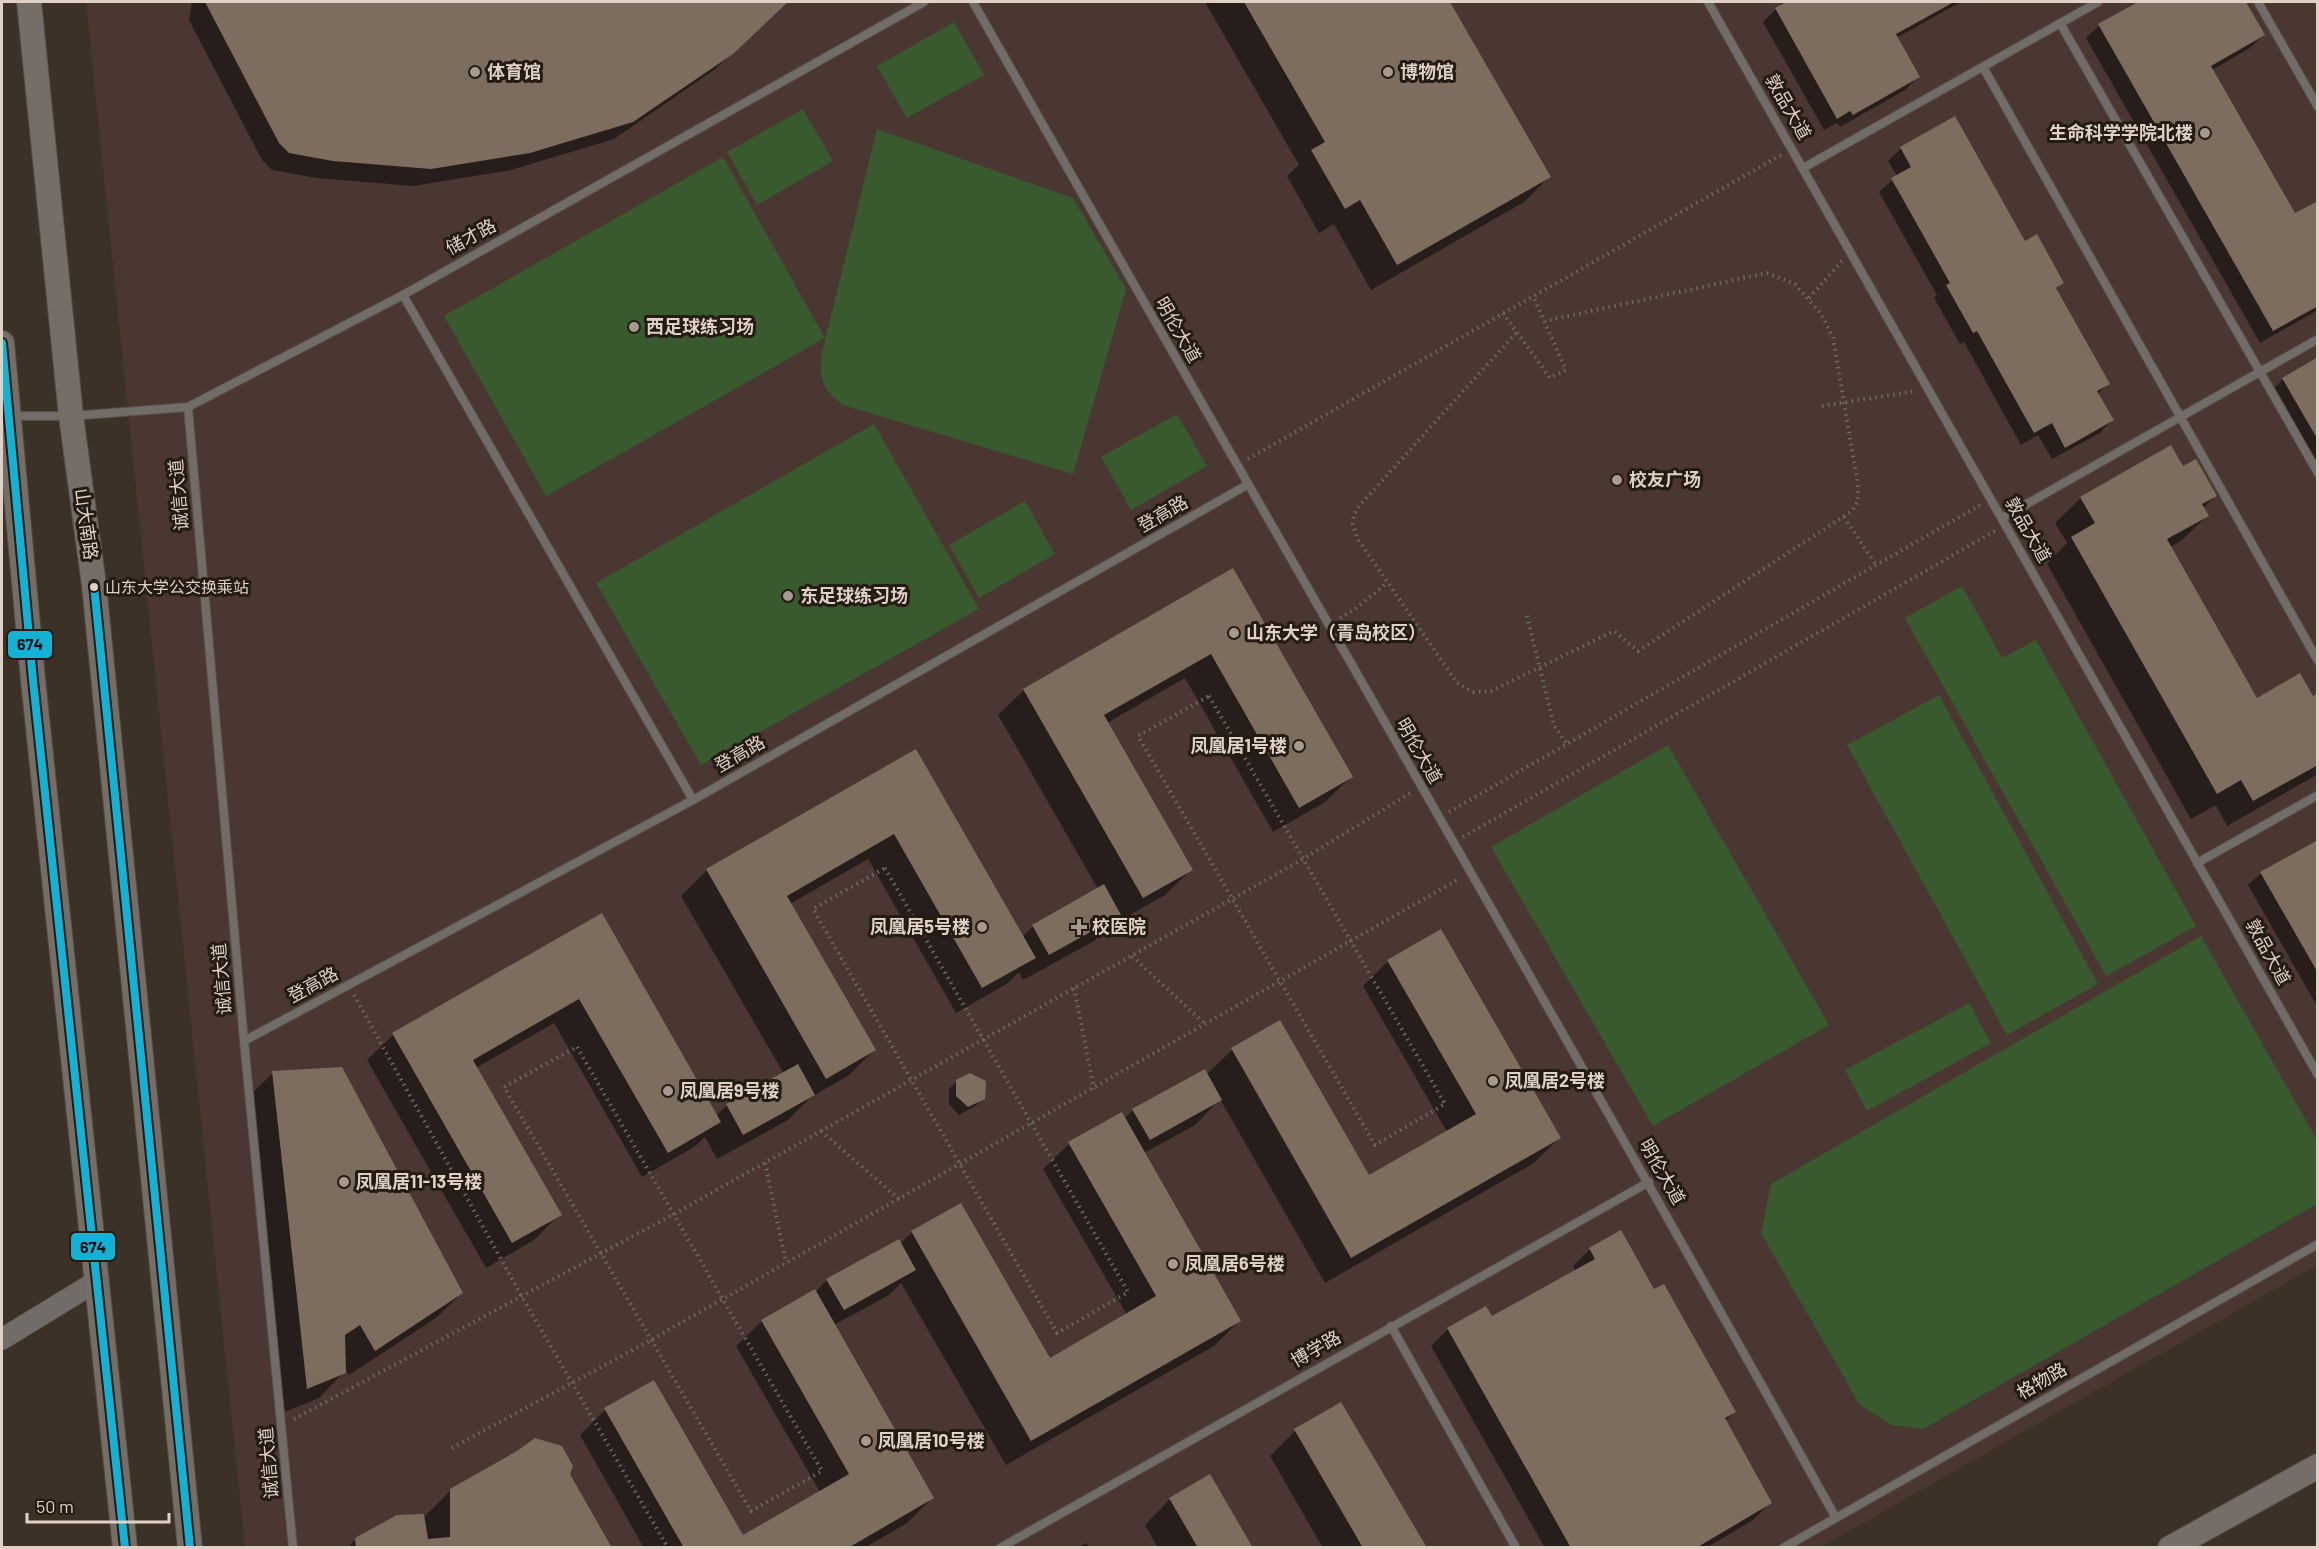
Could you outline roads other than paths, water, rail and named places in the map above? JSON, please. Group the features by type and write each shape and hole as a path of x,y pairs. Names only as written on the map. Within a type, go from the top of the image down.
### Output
{"main road":[{"name":"山大南路","path":"29,2 71,416 94,585 190,1548"},
{"path":"2,343 34,692 125,1548"},
{"path":"2170,1548 2318,1466"}],"street":[{"path":"2,1339 97,1281"}],"lane":[{"name":"储才路","path":"8,416 71,416 188,407 403,295 924,2"},
{"name":"明伦大道","path":"973,2 1236,466 1649,1182 1836,1518"},
{"name":"敦品大道","path":"1708,2 2318,1075"},
{"path":"1803,168 2098,2"},
{"path":"2258,2 2318,107"},
{"path":"2060,23 2318,473"},
{"path":"1983,67 2318,661"},
{"path":"403,295 693,800"},
{"path":"2004,521 2318,339"},
{"name":"诚信大道","path":"188,407 244,1041 293,1548"},
{"name":"登高路","path":"244,1041 693,800 1247,485"},
{"path":"2197,863 2318,795"},
{"name":"博学路","path":"1000,1548 1649,1182"},
{"name":"格物路","path":"1783,1548 2181,1319 2318,1244"},
{"path":"1391,1326 1516,1548"}],"place":[{"name":"体育馆","path":"475,72"},
{"name":"博物馆","path":"1388,72"},
{"name":"生命科学学院北楼","path":"2205,133"},
{"name":"西足球练习场","path":"634,327"},
{"name":"校友广场","path":"1617,480"},
{"name":"山东大学公交换乘站","path":"94,587"},
{"name":"东足球练习场","path":"788,596"},
{"name":"山东大学（青岛校区）","path":"1234,633"},
{"name":"凤凰居1号楼","path":"1299,746"},
{"name":"凤凰居5号楼","path":"982,927"},
{"name":"校医院","path":"1079,927"},
{"name":"凤凰居2号楼","path":"1493,1081"},
{"name":"凤凰居9号楼","path":"668,1091"},
{"name":"凤凰居11-13号楼","path":"344,1182"},
{"name":"凤凰居6号楼","path":"1173,1264"},
{"name":"凤凰居10号楼","path":"866,1441"}]}
